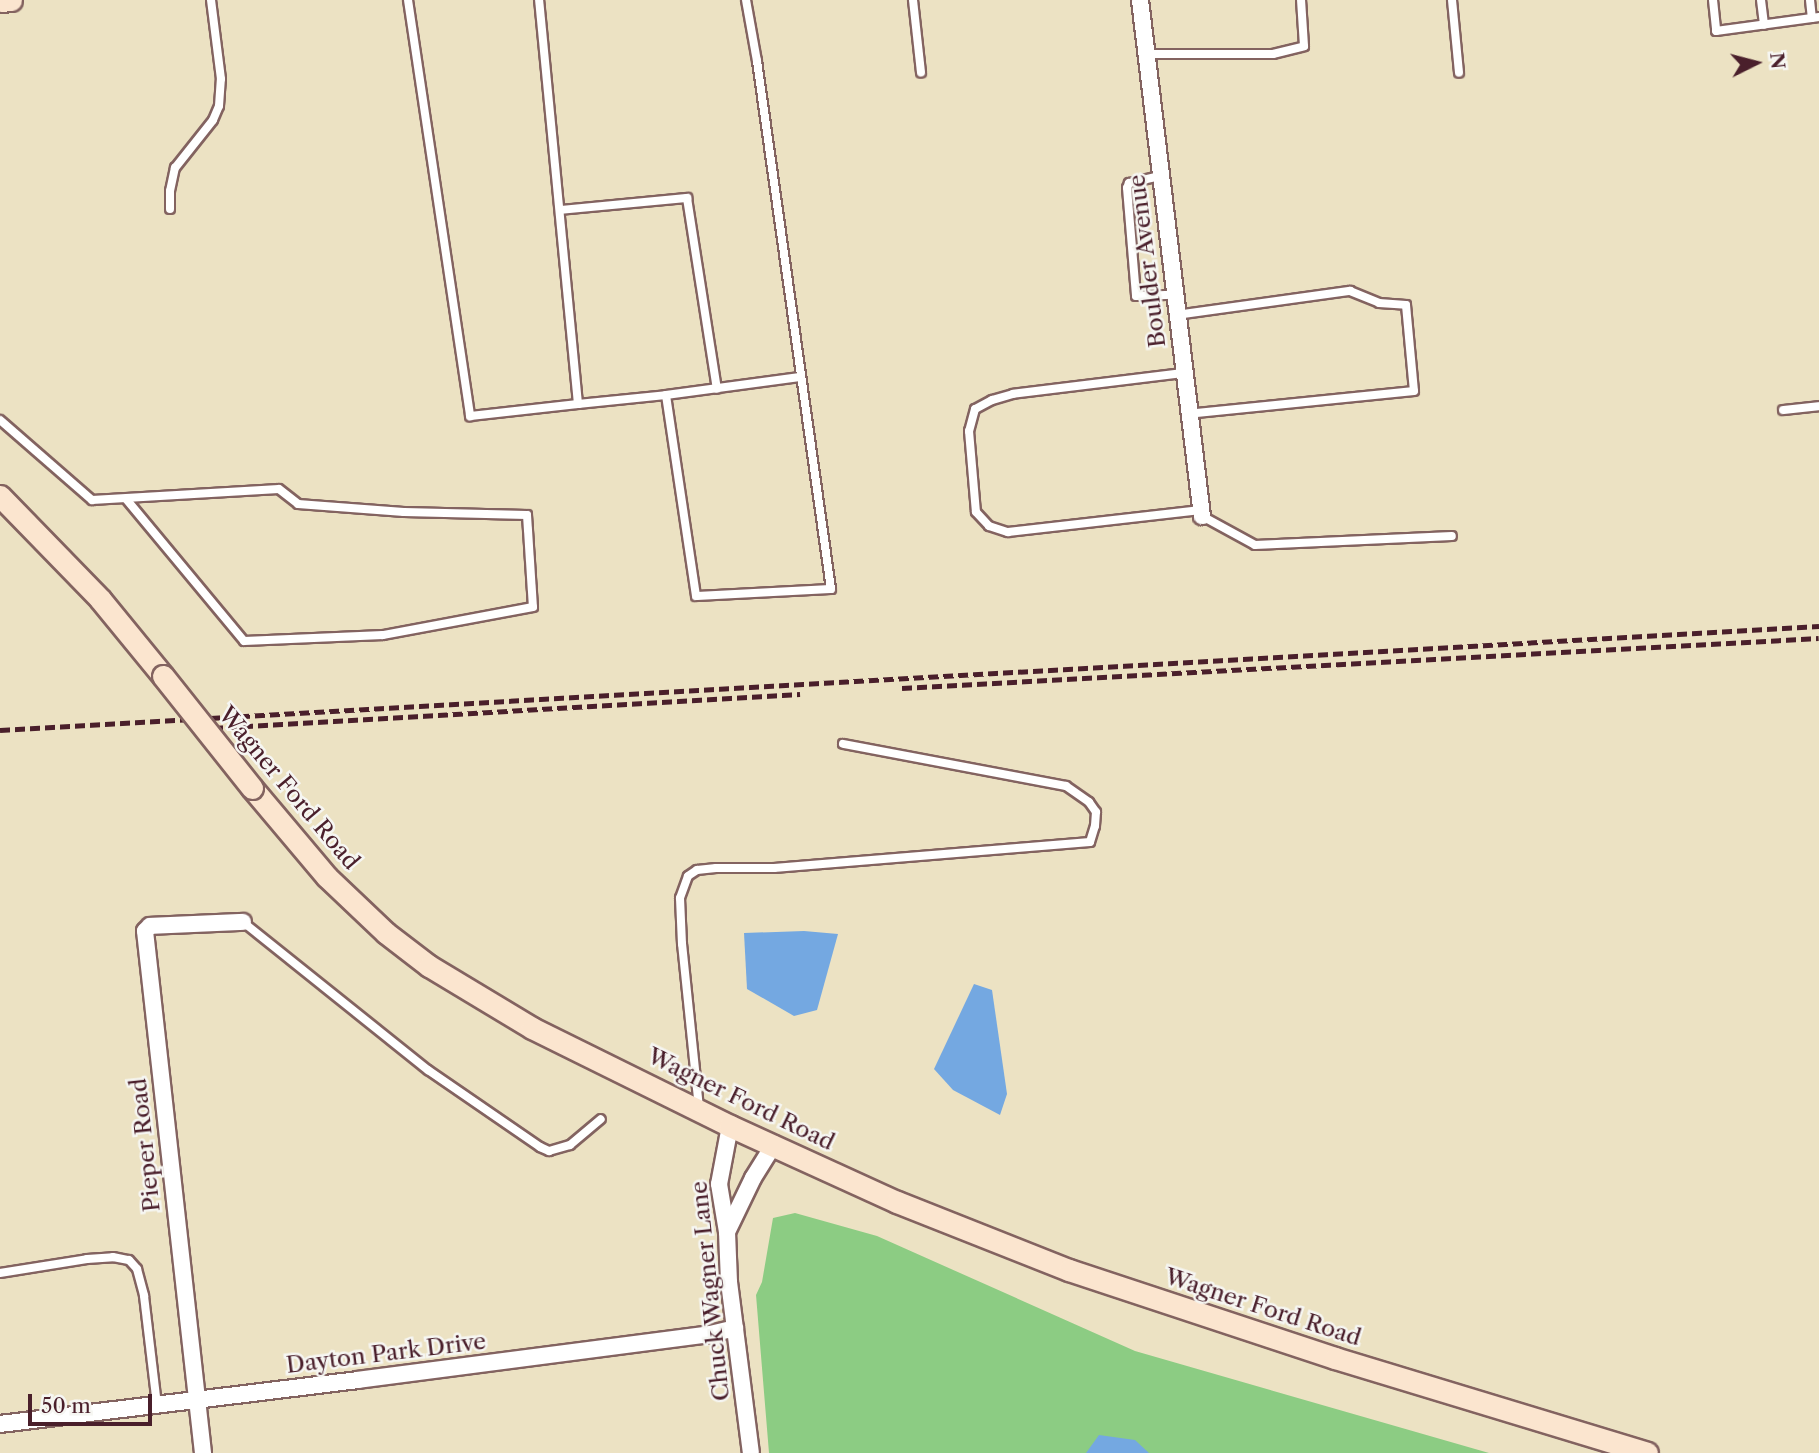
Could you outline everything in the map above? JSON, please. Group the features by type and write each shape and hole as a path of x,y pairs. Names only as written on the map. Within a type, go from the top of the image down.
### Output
{"main road":[{"path":"0,1 11,0"},
{"name":"Wagner Ford Road","path":"0,496 100,599 327,877 369,918 429,966 480,999 532,1028 699,1108 730,1126 897,1202 1069,1270 1335,1358 1647,1453"}],"street":[{"name":"Boulder Avenue","path":"1140,0 1201,513"},
{"name":"Pieper Road","path":"203,1453 145,931 150,926 243,922"},
{"name":"Chuck Wagner Lane","path":"730,1126 719,1184 727,1232 734,1328 751,1453"},
{"path":"727,1232 753,1178 774,1144"},
{"name":"Dayton Park Drive","path":"0,1424 710,1334 734,1328"}],"lane":[{"path":"170,209 170,191 176,168 213,120 222,93 211,0"},
{"path":"408,0 470,416 666,396 800,377"},
{"path":"539,0 578,404"},
{"path":"666,396 696,596 831,589 759,73 746,0"},
{"path":"913,0 921,74"},
{"path":"1146,54 1273,54 1304,46 1301,0"},
{"path":"1452,0 1459,73"},
{"path":"1713,0 1716,31 1816,17 1810,0"},
{"path":"1761,0 1764,25"},
{"path":"1160,176 1129,183 1127,188 1136,296 1173,295"},
{"path":"560,210 687,198 717,389"},
{"path":"1176,315 1350,291 1379,303 1406,305 1414,391 1189,414"},
{"path":"1183,373 1013,394 992,400 975,410 969,431 976,512 989,526 1008,532 1201,513 1255,545 1452,536"},
{"path":"1783,410 1819,406"},
{"path":"0,420 92,500 279,489 298,504 404,512 527,515 533,607 383,635 244,641 127,499"},
{"path":"699,1108 682,944 680,898 688,876 698,870 716,868 774,868 1090,842 1096,826 1096,812 1089,802 1066,786 843,744"},
{"path":"243,922 428,1070 540,1147 558,1150 570,1145 601,1119"},
{"path":"0,1273 87,1259 113,1257 129,1260 138,1269 144,1296 157,1405"}],"green space":[{"path":"795,1213 877,1236 1135,1351 1489,1453 769,1453 756,1295 762,1282 773,1218"}],"water":[{"path":"804,931 838,934 817,1010 794,1016 747,989 744,933"},
{"path":"974,984 992,990 1007,1094 1000,1115 953,1090 934,1069"},
{"path":"1099,1435 1135,1440 1149,1453 1086,1453"}],"railway":[{"path":"0,730 1819,626"},
{"path":"902,688 1819,638"},
{"path":"213,728 800,694"}]}
